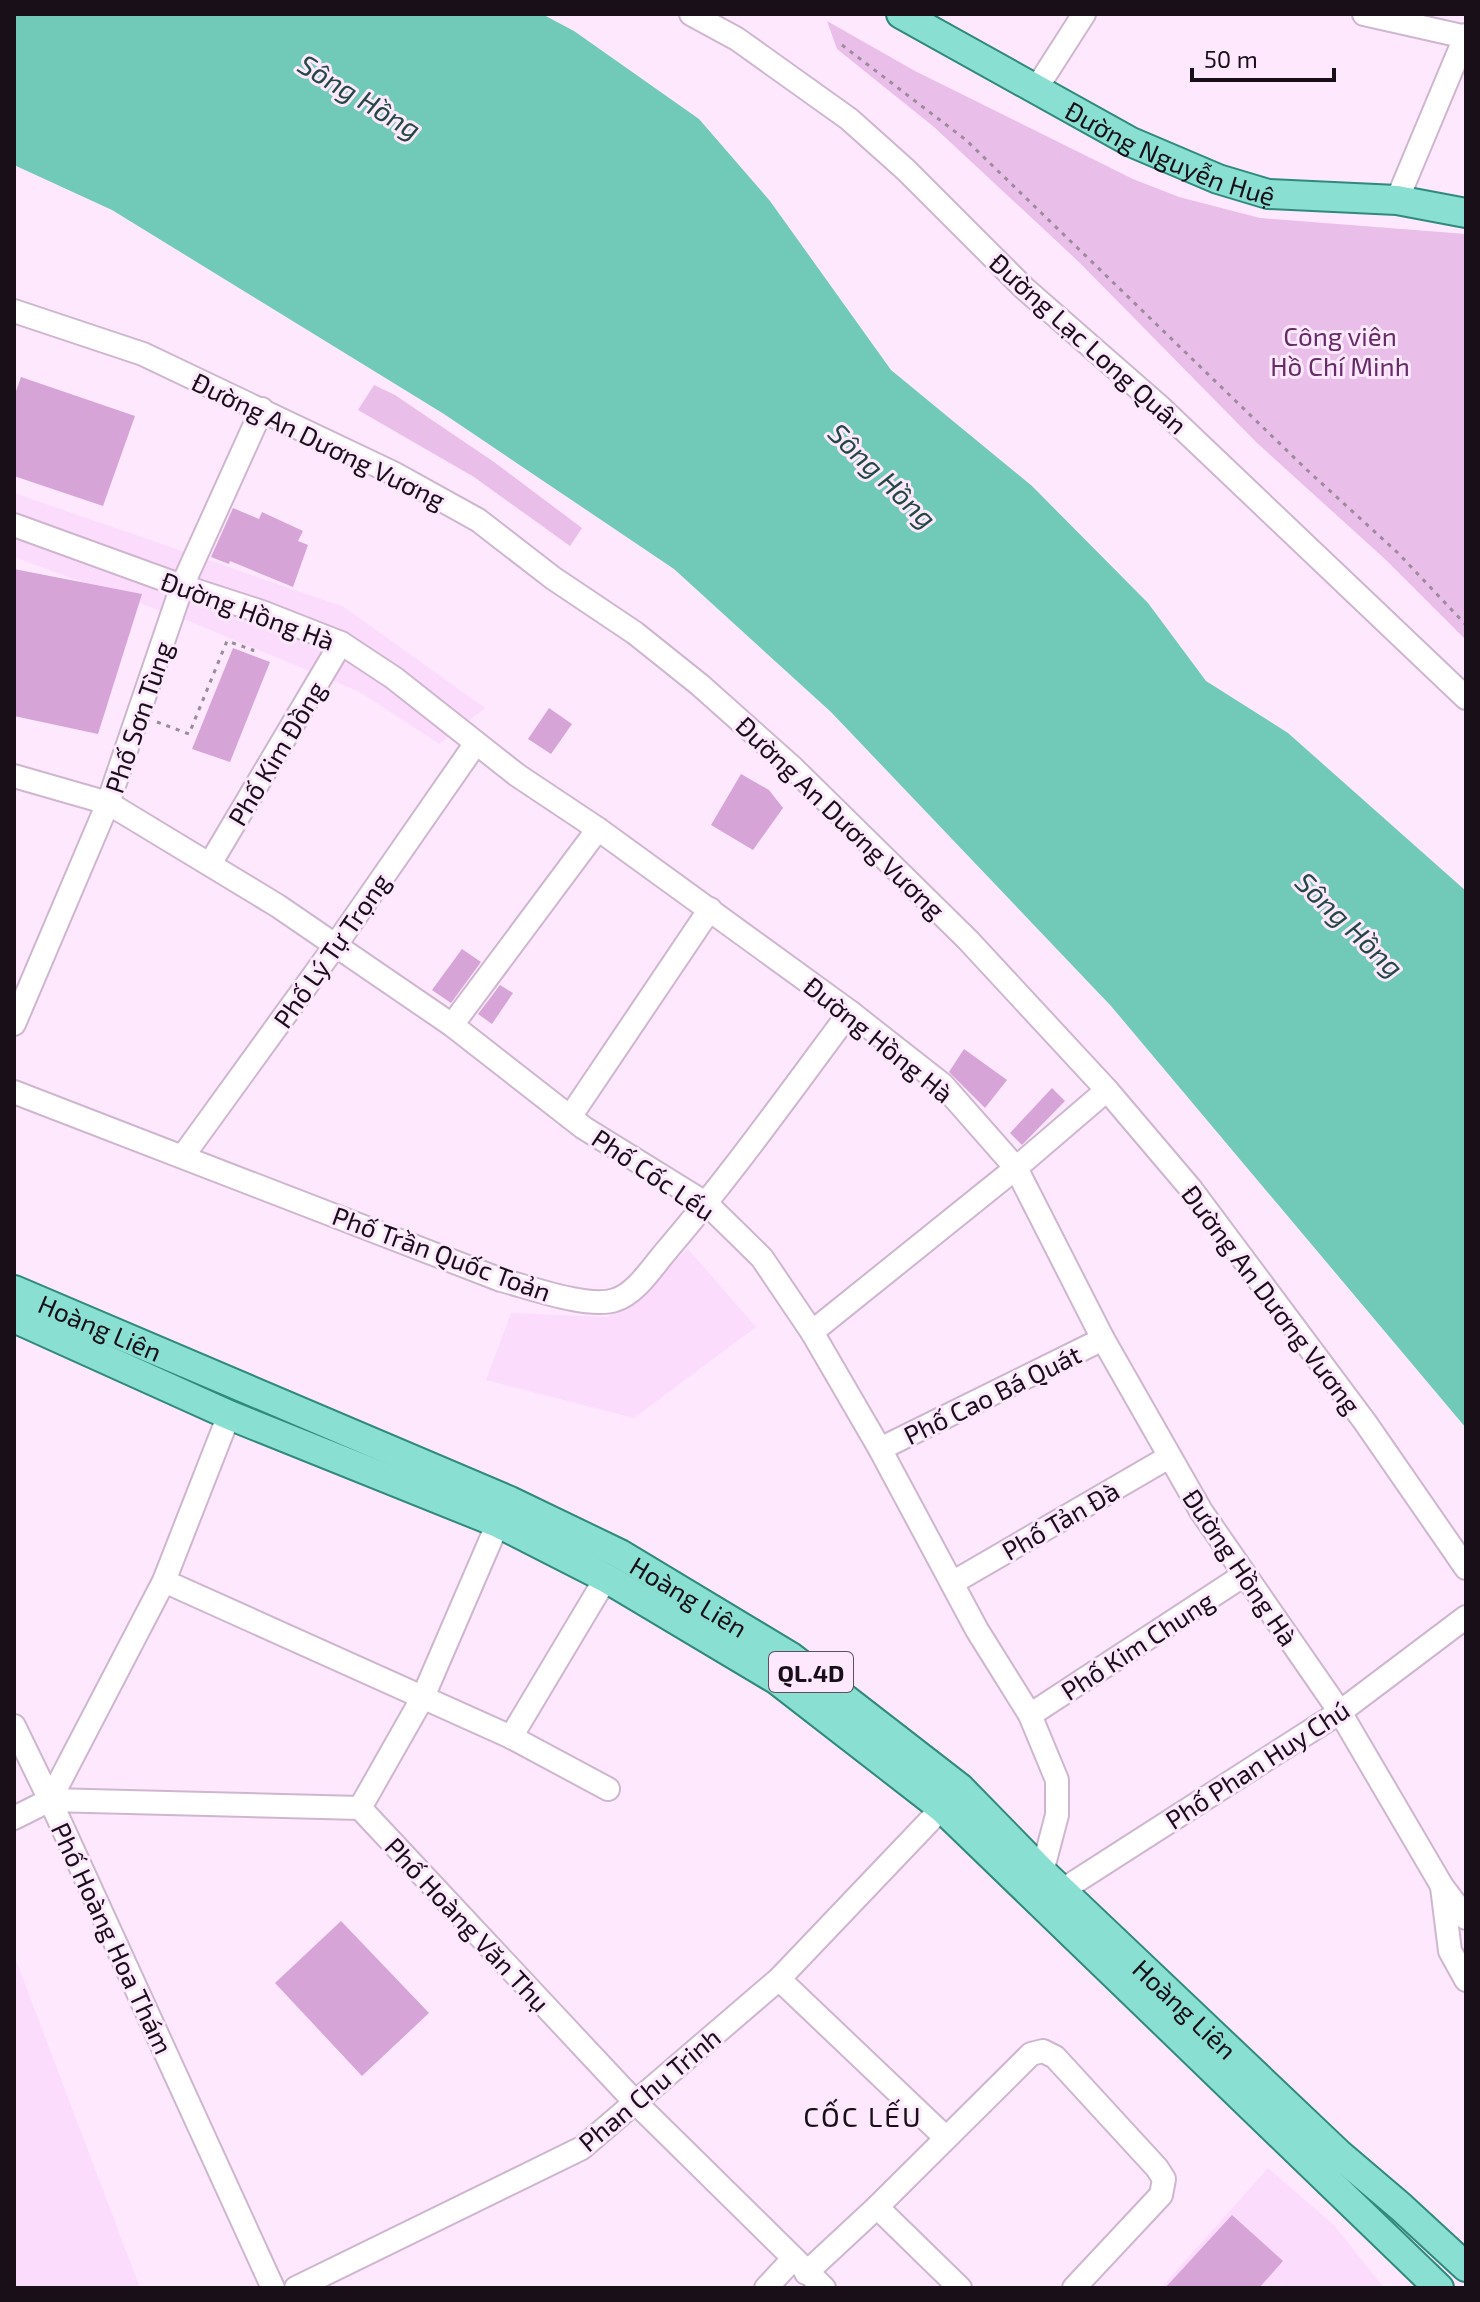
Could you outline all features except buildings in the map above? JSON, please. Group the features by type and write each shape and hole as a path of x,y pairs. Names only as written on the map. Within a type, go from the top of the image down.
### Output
{"main road":[{"name":"Đường Nguyễn Huệ","path":"901,14 1131,142 1218,179 1268,194 1397,200 1466,213"},
{"name":"Hoàng Liên","path":"14,1290 241,1387 504,1512 606,1578 777,1680 951,1798"},
{"name":"Hoàng Liên","path":"14,1318 229,1415 620,1554 791,1657 951,1798 1439,2288"},
{"path":"229,1415 241,1387"},
{"name":"Hoàng Liên","path":"1043,1889 1466,2267"},
{"path":"1381,2229 1401,2207"}],"street":[{"name":"Đường Lạc Long Quân","path":"691,14 737,39 849,119 906,170 1024,288 1159,406 1466,698"},
{"path":"1036,89 1084,14"},
{"path":"1364,14 1466,37 1397,200"},
{"name":"Đường An Dương Vương","path":"14,311 143,354 393,473 478,520 553,578 635,633 700,685 870,843 968,940 1107,1090 1191,1189 1365,1422 1466,1568"},
{"name":"Phố Sơn Tùng","path":"14,1024 108,803 182,586 262,409"},
{"name":"Đường Hồng Hà","path":"14,525 341,643 394,678 517,775 710,909 943,1085 1016,1168 1103,1339 1169,1457 1244,1575 1340,1712 1442,1886 1466,1918"},
{"name":"Phố Kim Đồng","path":"210,864 341,643"},
{"name":"Phố Lý Tự Trọng","path":"183,1156 335,946 476,743"},
{"name":"Phố Cốc Lếu","path":"14,776 108,803 210,864 452,1025 570,1117 707,1204 762,1258 812,1332 880,1449 977,1630 1030,1715 1057,1780 1057,1815 1043,1889"},
{"path":"452,1025 598,829"},
{"path":"570,1117 710,909"},
{"name":"Phố Trần Quốc Toản","path":"14,1092 501,1280 577,1300 614,1301 628,1293 707,1204 850,1012"},
{"path":"812,1332 1016,1168 1107,1090"},
{"name":"Phố Cao Bá Quát","path":"880,1449 1103,1339"},
{"name":"Phố Hoàng Hoa Thám","path":"229,1415 164,1581 50,1800 273,2288"},
{"name":"Phố Tản Đà","path":"952,1583 1169,1457"},
{"path":"14,1818 50,1800 360,1808 423,1697 504,1512"},
{"name":"Phố Kim Chung","path":"1030,1715 1244,1575"},
{"path":"511,1737 606,1578"},
{"path":"164,1581 511,1737 608,1789"},
{"name":"Phố Phan Huy Chú","path":"1043,1889 1340,1712 1466,1617"},
{"path":"14,1726 50,1800"},
{"name":"Phan Chu Trinh","path":"296,2288 582,2148 779,1979 951,1798"},
{"name":"Phố Hoàng Văn Thụ","path":"360,1808 636,2103 824,2288"},
{"path":"1442,1886 1450,1951 1466,1980"},
{"path":"779,1979 945,2137"},
{"path":"766,2288 877,2207 1031,2054 1043,2051 1055,2057 1164,2179 1161,2195 1074,2288"},
{"path":"877,2207 960,2288"}],"path":[{"path":"842,45 966,140 1295,459 1398,553 1466,625"},
{"path":"138,714 189,734 227,641 253,650 251,655"}],"shaded area":[{"path":"14,493 344,607 485,708 439,744 360,692 191,622 14,557"},
{"path":"688,1249 756,1327 634,1418 486,1380 511,1313 608,1317"},
{"path":"14,1955 140,2288 14,2288"},
{"path":"1268,2168 1334,2225 1384,2288 1279,2288 1284,2282 1278,2288 1161,2288"}],"green space":[{"name":"Công viên Hồ Chí Minh","path":"827,21 915,71 1133,179 1179,197 1260,218 1466,234 1466,640 1386,560 1256,442 1079,262 934,127 837,49"},
{"path":"374,385 395,395 494,462 582,528 570,546 474,477 358,410"}],"water":[{"name":"Sông Hồng","path":"14,14 542,14 574,31 699,119 770,201 891,370 1032,486 1148,603 1206,681 1288,733 1466,891 1466,1428 1111,1006 831,712 674,569 444,414 112,210 14,165"}],"district":[{"name":"CỐC LẾU","path":"863,2116"}]}
